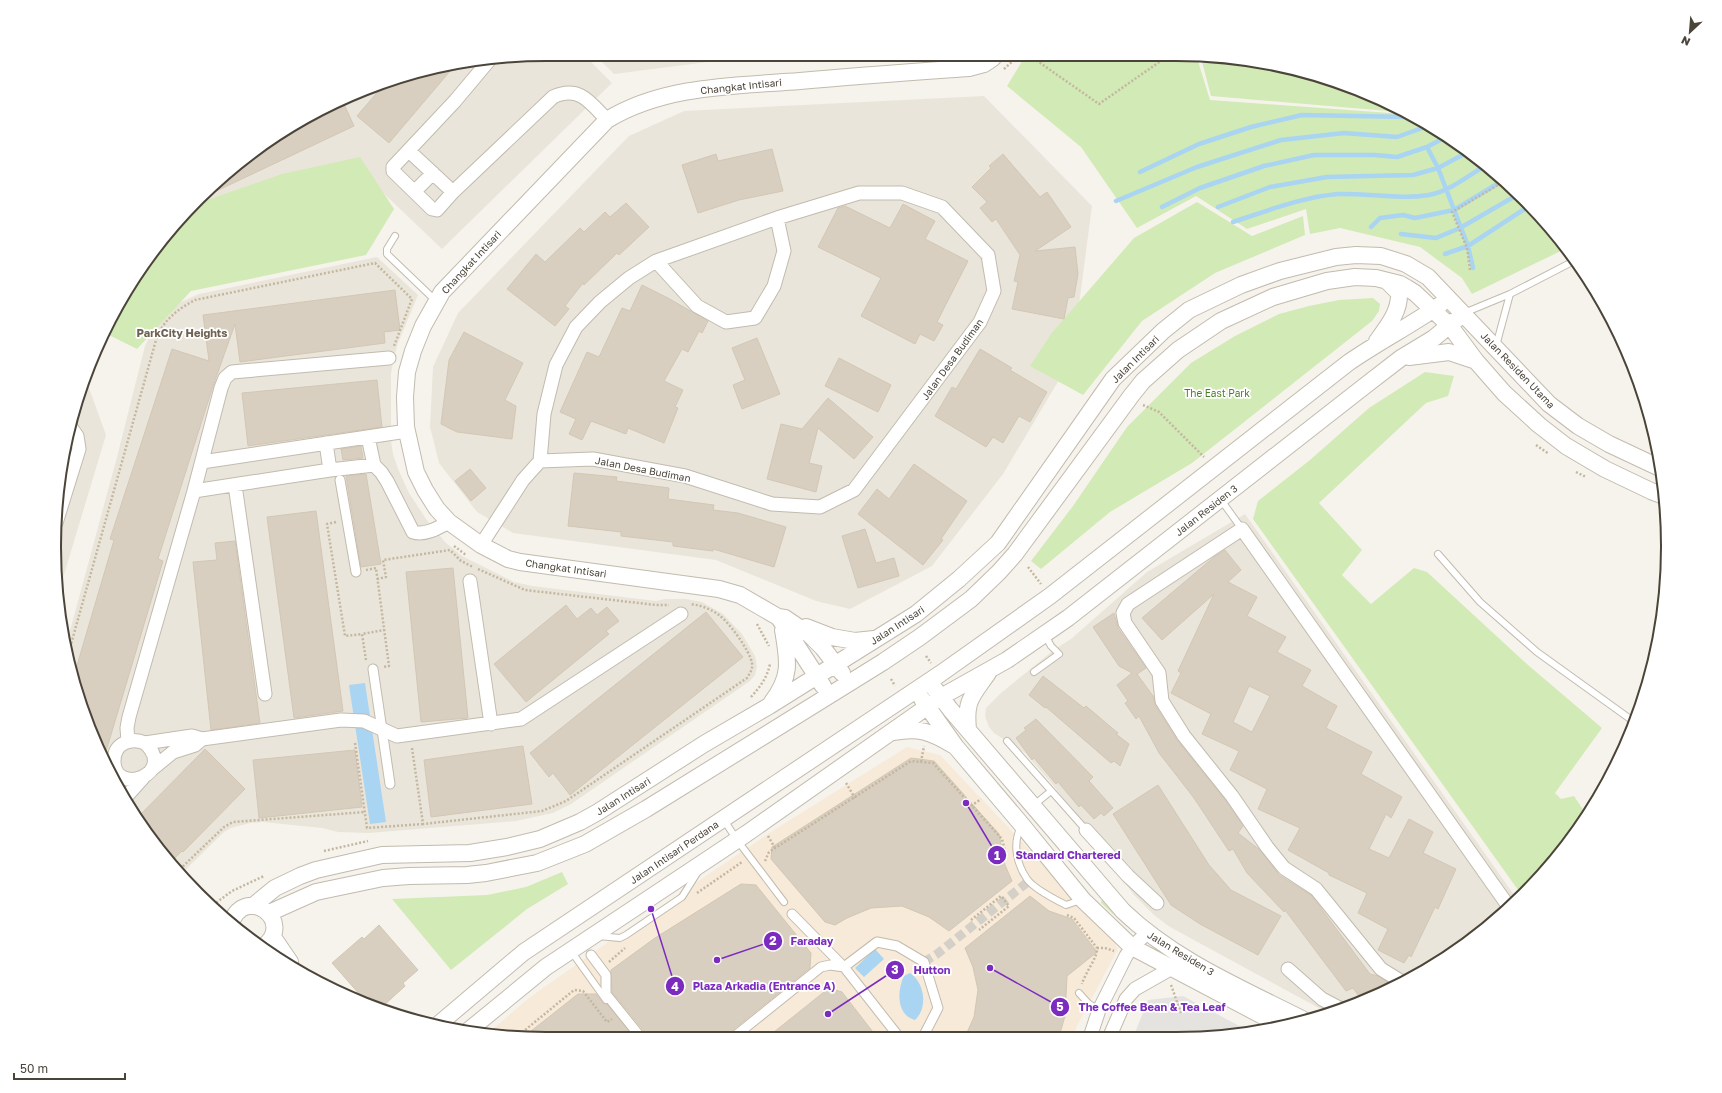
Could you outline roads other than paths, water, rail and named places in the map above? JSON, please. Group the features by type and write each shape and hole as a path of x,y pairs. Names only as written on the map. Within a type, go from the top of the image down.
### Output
{"street":[{"name":"Changkat Intisari","path":"848,683 836,664 810,635 740,595 719,589 520,562 508,559 481,545 448,522 437,509 416,472 407,431 405,398 407,372 413,350 436,301 442,292 607,120 624,109 664,95 725,86 969,68 984,64 998,64"},
{"path":"485,65 455,101 393,167 393,171 435,210 438,210 453,192 553,97 563,92 574,92 585,98 607,120"},
{"path":"409,151 453,192"},
{"path":"415,191 433,173"},
{"name":"Jalan Desa Budiman","path":"859,193 902,193 942,207 988,255 994,291 980,322 854,490 820,507 772,504 685,476 593,460 540,461 544,414 556,365 576,327 600,302 629,278 656,261 777,218 859,193"},
{"path":"656,261 697,306 726,322 755,318 774,286 784,251 777,218"},
{"name":"Jalan Intisari","path":"233,918 239,910 246,906 253,906 275,888 316,870 382,855 470,853 507,847 540,839 598,812 704,744 769,706 916,614 960,579 998,543 1113,379 1162,331 1189,310 1241,285 1280,271 1336,257 1356,255 1381,256 1406,264 1428,277 1464,313"},
{"path":"269,913 316,892 383,878 467,875 486,873 537,863 578,847 646,809 829,696 920,637 971,598 999,572 1015,554 1143,381 1178,350 1221,321 1273,297 1327,281 1355,276 1387,281 1407,288 1415,293 1450,326 1476,361 1504,393 1566,446 1605,469 1658,493"},
{"path":"1375,344 1397,310 1399,293 1387,281"},
{"path":"915,690 1050,596 1318,386 1375,344 1432,310 1449,298"},
{"name":"Jalan Residen 3","path":"927,707 940,696 1007,660 1068,618 1401,358 1434,338 1464,313"},
{"name":"Jalan Residen Utama","path":"1464,313 1495,348 1549,404 1578,426 1609,444 1654,465"},
{"path":"1401,358 1449,352 1476,361"},
{"path":"128,741 127,728 129,717 225,378 232,372 389,358"},
{"path":"202,462 407,431"},
{"path":"63,499 79,450 77,436 75,433"},
{"path":"368,437 374,465 387,481 413,532 419,534 437,528 448,522"},
{"path":"326,443 330,470"},
{"path":"481,545 523,480 540,461"},
{"path":"194,491 330,470 374,465"},
{"path":"340,480 356,572"},
{"path":"235,485 265,694"},
{"path":"1396,979 1381,969 1316,889 1284,868 1267,847 1232,796 1184,736 1162,701 1158,673 1123,618 1123,613 1128,604 1242,529 1506,903"},
{"path":"470,581 491,724"},
{"path":"145,743 192,736 202,739 341,720 364,721 397,736 521,719 681,614"},
{"path":"769,706 782,689 786,678 787,653 782,620 832,638 855,641 878,638"},
{"name":"Changkat Intisari","path":"782,620 829,696"},
{"path":"373,669 390,784"},
{"path":"968,729 966,713 970,698 990,670"},
{"name":"Jalan Residen 3","path":"929,680 940,696 1032,806 1123,911 1147,933 1197,965 1296,1016"},
{"name":"Jalan Residen 3","path":"915,690 956,747 1022,825 1082,900 1132,947 1170,974 1269,1023"},
{"name":"Jalan Intisari Perdana","path":"444,1021 524,952 724,820 915,690"},
{"path":"474,1026 546,967 570,950 737,840 927,707"},
{"path":"892,732 910,729 921,730 933,733 956,747"},
{"path":"129,794 147,774 173,752 195,745 202,739"},
{"path":"112,763 114,757 119,747 128,741 140,741 145,743 150,747 154,758 147,774 136,780 124,778 116,769 114,757"},
{"path":"1086,830 1128,876 1157,903"},
{"path":"253,906 262,908 269,913 274,920 275,928 268,942 276,949"},
{"path":"792,914 844,967 896,1032"},
{"path":"1092,1032 1099,1010 1126,956 1132,947 1147,933"},
{"path":"741,1032 821,967 830,965 844,967 877,942 897,946 924,962 938,1008 926,1032"},
{"path":"591,954 606,975 606,994 636,1032"},
{"path":"1288,969 1322,999 1334,1005"},
{"path":"1112,1032 1126,999 1135,989 1170,974"}],"lane":[{"path":"395,236 387,249 387,254 436,301"},
{"path":"1464,313 1510,294 1570,263"},
{"path":"1495,348 1510,294"},
{"path":"1220,499 1242,529"},
{"path":"1438,554 1480,602 1537,652 1629,718"},
{"path":"1034,672 1059,654 1050,646 1044,634"},
{"path":"1007,741 1086,830"},
{"path":"1032,806 1051,792"},
{"path":"724,820 737,840 784,902"},
{"path":"1022,825 1017,834 1016,857 1027,879 1048,896 1066,905 1082,900"},
{"path":"570,950 609,1005"},
{"path":"1079,993 1088,1003 1099,1010"}],"water":[{"path":"365,683 386,822 370,824 349,685"},
{"path":"875,949 884,959 864,977 855,968"},
{"path":"910,973 919,983 923,996 922,1009 915,1020 904,1013 901,1008 899,995 904,976"}],"waterway":[{"path":"1140,172 1199,144 1251,127 1302,115 1401,117"},
{"path":"1116,201 1197,167 1281,140 1344,133 1397,137 1422,128"},
{"path":"1162,207 1200,188 1264,166 1314,155 1375,155 1397,157 1427,147 1440,140"},
{"path":"1427,147 1438,168 1468,246 1473,268"},
{"path":"1218,207 1270,187 1327,177 1413,175 1438,168 1462,155"},
{"path":"1233,222 1311,198 1338,194 1395,197 1429,195 1451,187 1480,169"},
{"path":"1371,227 1380,218 1403,215 1415,218 1454,210 1498,183"},
{"path":"1401,234 1436,238 1460,228 1513,197"},
{"path":"1445,254 1468,246 1525,209"}],"tunnel":[{"path":"924,962 937,954 1029,881"}],"place":[{"name":"Standard Chartered","path":"966,803"},
{"name":"Plaza Arkadia (Entrance A)","path":"651,909"},
{"name":"Faraday","path":"717,960"},
{"name":"The Coffee Bean & Tea Leaf","path":"990,968"},
{"name":"Hutton","path":"828,1014"}],"district":[{"name":"ParkCity Heights","path":"182,332"}],"park label":[{"name":"The East Park","path":"1217,393"}]}
